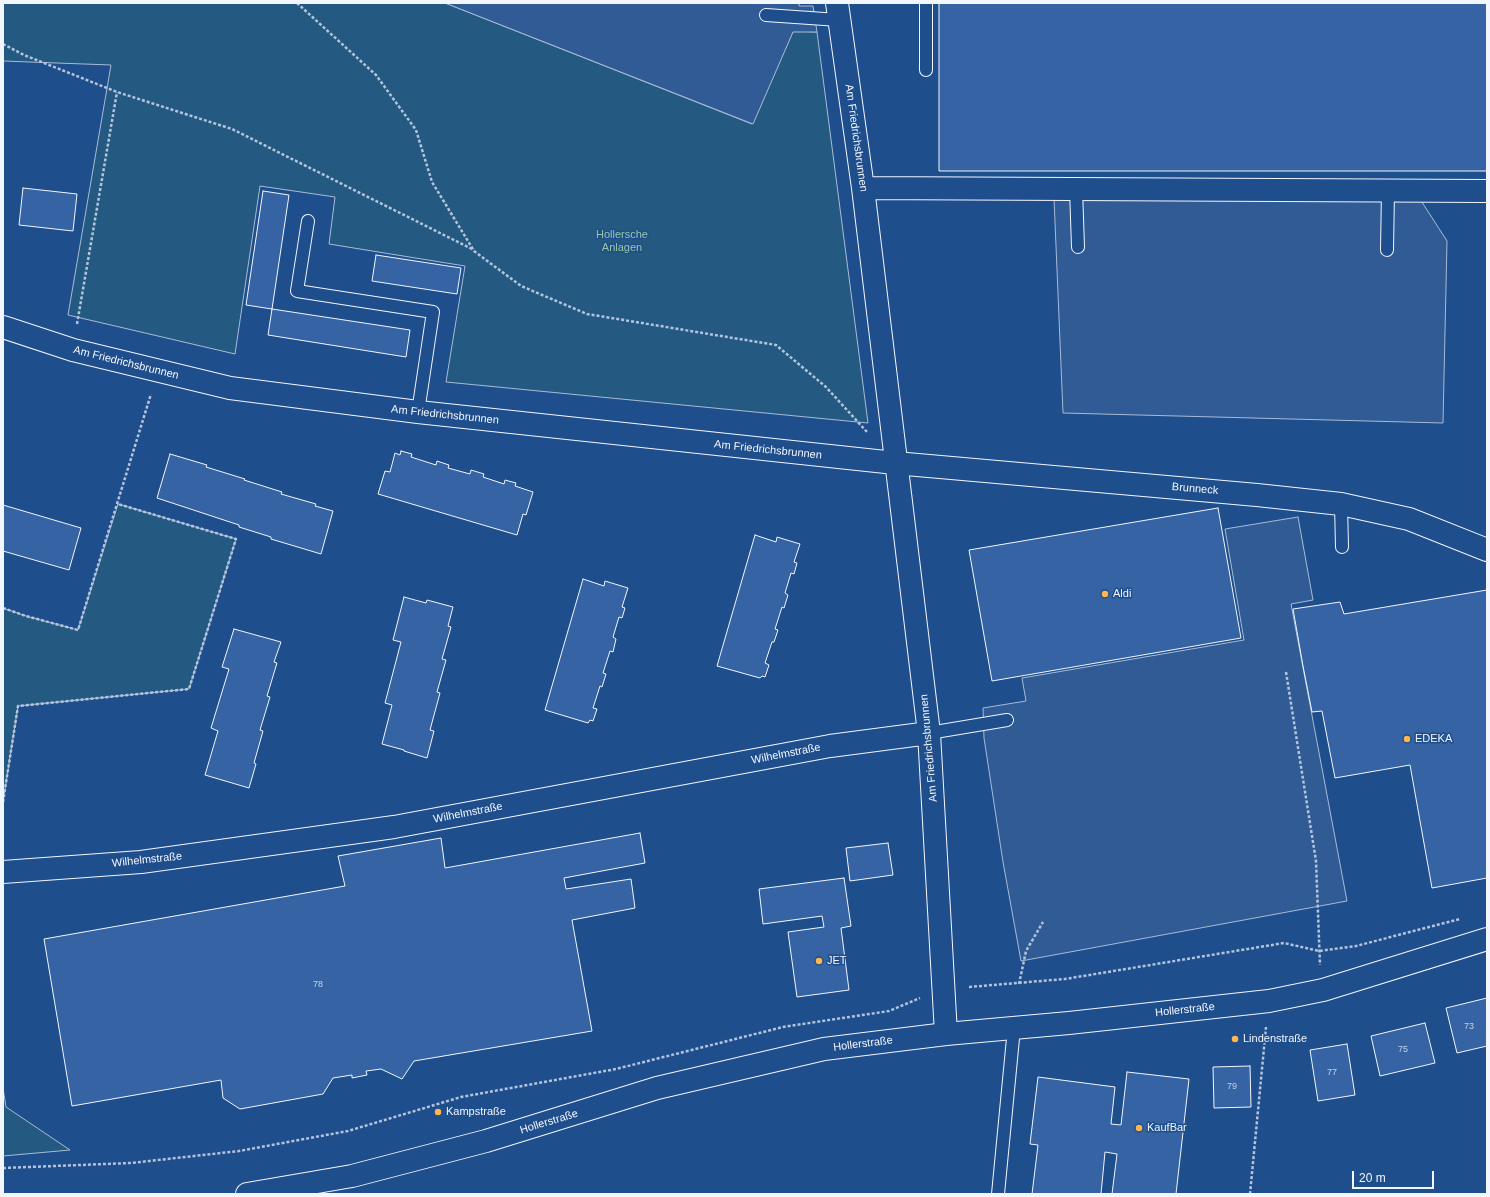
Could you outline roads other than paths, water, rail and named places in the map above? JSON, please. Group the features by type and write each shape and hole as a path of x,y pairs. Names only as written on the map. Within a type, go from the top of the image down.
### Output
{"street":[{"name":"Am Friedrichsbrunnen","path":"838,12 863,188 895,463 929,733 946,1034"},
{"path":"863,188 1487,191"},
{"name":"Am Friedrichsbrunnen","path":"3,327 73,350 230,388 418,412 895,463"},
{"name":"Brunneck","path":"895,463 1258,495 1341,504 1409,519 1487,550"},
{"name":"Wilhelmstraße","path":"3,872 141,862 394,827 830,746 929,733"},
{"name":"Hollerstraße","path":"246,1194 352,1176 486,1141 657,1088 824,1049 946,1034 1077,1023 1269,1001 1323,990 1487,939"}],"lane":[{"path":"926,3 926,70"},
{"path":"766,15 838,12"},
{"path":"1076,189 1078,248"},
{"path":"1387,250 1388,191"},
{"path":"308,221 297,291 433,312 418,412"},
{"path":"1341,504 1342,547"},
{"path":"929,733 1007,720"},
{"path":"998,1194 1014,1028"}],"place":[{"name":"Aldi","path":"1105,594"},
{"name":"EDEKA","path":"1407,739"},
{"name":"JET","path":"819,961"},
{"name":"Lindenstraße","path":"1235,1039"},
{"name":"Kampstraße","path":"438,1112"},
{"name":"KaufBar","path":"1139,1128"}],"park label":[{"name":"Hollersche Anlagen","path":"622,241"}]}
